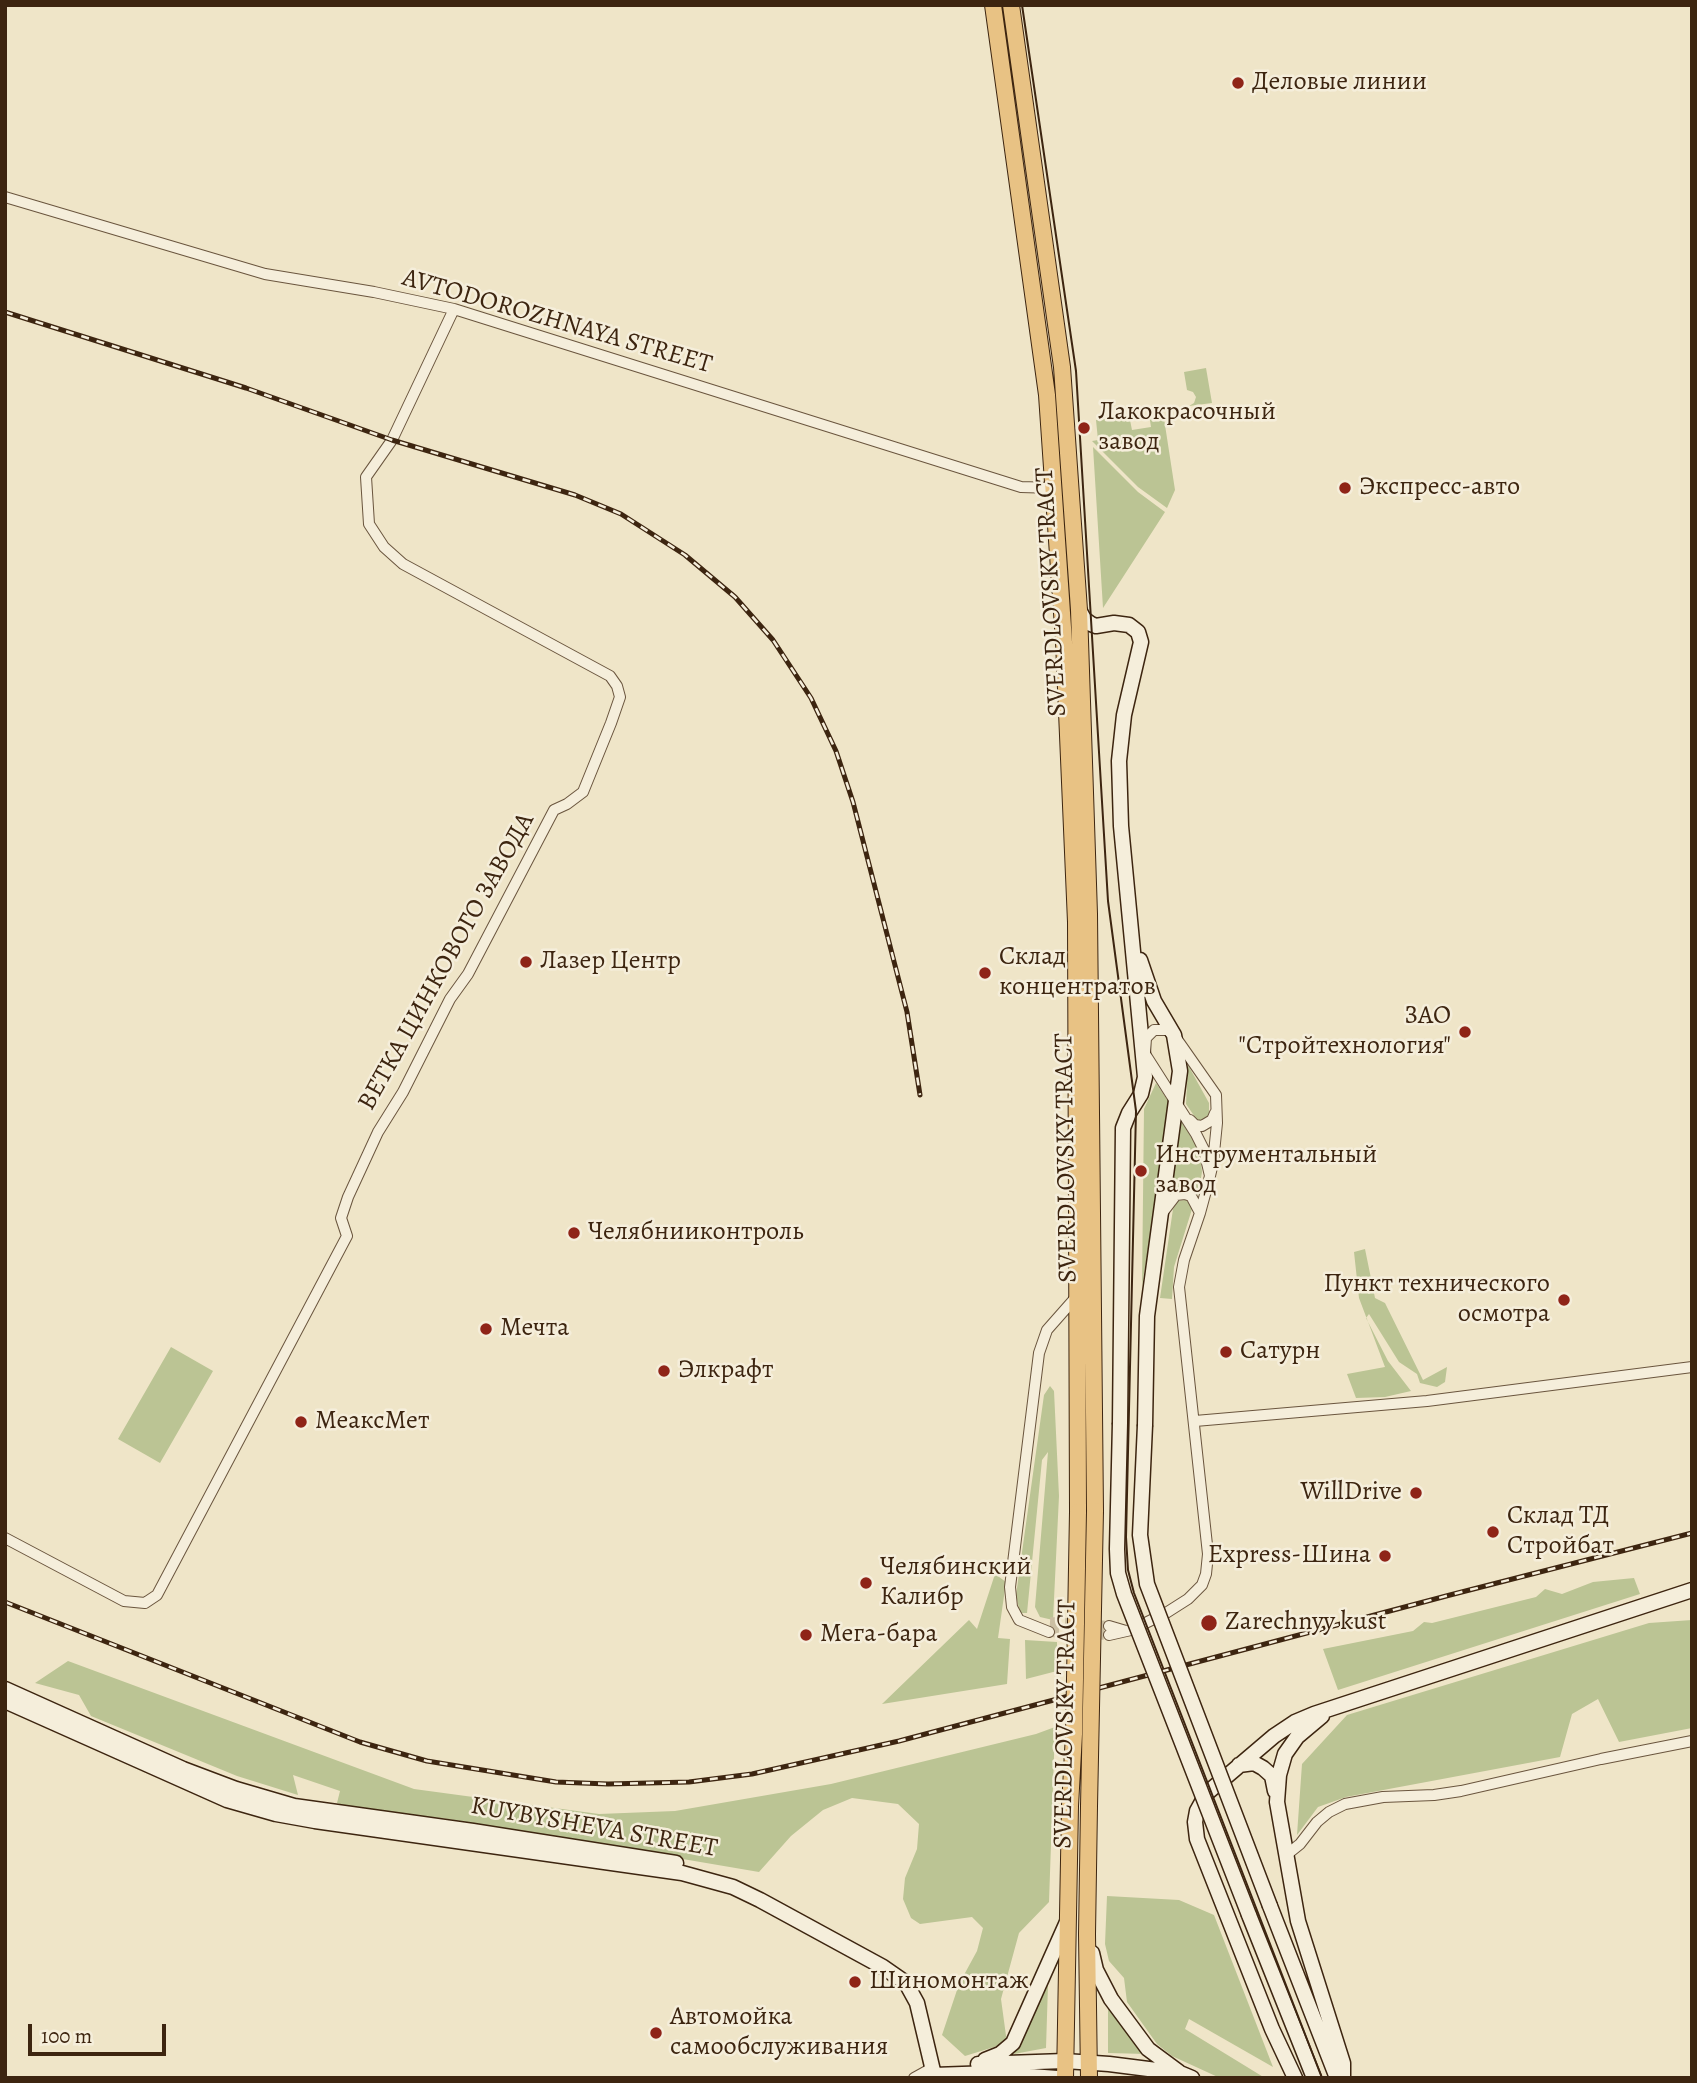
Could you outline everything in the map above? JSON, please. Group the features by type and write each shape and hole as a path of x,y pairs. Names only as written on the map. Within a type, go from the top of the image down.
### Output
{"main road":[{"name":"SVERDLOVSKY TRACT","path":"993,5 1047,395 1064,642 1076,922 1078,1512 1065,2078"},
{"name":"SVERDLOVSKY TRACT","path":"1011,5 1062,368 1079,610 1089,914 1095,1511 1087,1934 1090,2070"},
{"path":"1054,488 1071,488"},
{"path":"1079,610 1086,622 1096,626 1110,623 1129,625 1140,636 1140,650 1122,728 1119,761 1121,826 1145,1054 1144,1084 1123,1128 1118,1573 1314,2078"},
{"path":"1080,653 1088,635 1096,626"},
{"path":"1131,929 1146,982 1174,1035 1180,1071 1181,1109 1161,1216 1147,1316 1140,1535 1147,1584 1338,2078"},
{"path":"1295,2078 1241,1951 1198,1839 1196,1811 1207,1793 1274,1736 1295,1722 1692,1590"},
{"name":"KUYBYSHEVA STREET","path":"5,1689 181,1773"},
{"name":"KUYBYSHEVA STREET","path":"5,1701 181,1773 294,1806 564,1851 684,1864 735,1880 900,1972 917,1988 923,2000 933,2072"},
{"path":"1277,1802 1279,1775 1285,1754 1311,1724 1338,1706"},
{"path":"1238,1766 1254,1763 1272,1776 1297,1922 1343,2063 1343,2078"},
{"path":"974,2064 1000,2054 1013,2043 1069,1918"},
{"path":"1087,1934 1096,1970 1111,1999 1149,2049 1186,2075"},
{"path":"1282,2051 1283,2078"},
{"path":"933,2072 974,2064 1065,2061 1090,2070 1186,2075"},
{"path":"933,2072 1057,2078"}],"street":[{"name":"AVTODOROZHNAYA STREET","path":"5,197 265,274 374,292 454,309 1021,487 1054,488"},
{"name":"ВЕТКА ЦИНКОВОГО ЗАВОДА","path":"5,1538 124,1601 145,1602 157,1595 346,1236 341,1218 378,1132 403,1091 450,999 468,975 554,810 583,792 611,723 620,697 610,676 402,564 384,547 369,524 366,477 393,440 454,309"},
{"path":"1109,1630 1126,1632 1179,1606 1196,1593 1206,1574 1208,1554 1179,1287 1184,1261 1210,1176 1215,1148 1216,1095 1174,1035 1162,1029 1154,1030 1146,1038 1145,1054 1204,1150 1210,1176"},
{"path":"1181,1109 1195,1125 1202,1126 1212,1120 1216,1108"},
{"path":"1161,1216 1176,1195 1185,1194 1191,1196 1200,1213"},
{"path":"1050,1627 1019,1620 1013,1607 1010,1587 1039,1353 1047,1330 1077,1296"},
{"path":"1195,1421 1427,1401 1692,1367"},
{"path":"1286,1856 1300,1844 1317,1822 1345,1804 1383,1797 1461,1791 1692,1741"},
{"path":"914,2078 933,2072"}],"green space":[{"path":"1206,368 1212,403 1189,406 1194,403 1196,397 1193,392 1187,390 1184,372"},
{"path":"1163,412 1175,490 1167,508 1138,487 1092,441 1098,440 1096,420 1129,415 1132,430 1151,427 1149,414"},
{"path":"1093,447 1138,492 1165,512 1103,608"},
{"path":"1188,1065 1209,1103 1209,1118 1203,1123 1197,1120 1186,1104"},
{"path":"1156,1083 1171,1105 1142,1286 1144,1109"},
{"path":"1181,1121 1200,1151 1202,1172 1198,1195 1181,1188 1171,1193"},
{"path":"1178,1201 1191,1203 1192,1209 1174,1267 1172,1299 1160,1298 1173,1209"},
{"path":"1365,1249 1375,1298 1385,1303 1423,1380 1447,1367 1445,1382 1437,1387 1420,1383 1417,1374 1399,1362 1369,1314 1366,1318 1359,1298 1354,1252"},
{"path":"1368,1322 1388,1361 1411,1391 1385,1397 1356,1398 1347,1374 1385,1367"},
{"path":"171,1347 213,1371 160,1463 118,1439"},
{"path":"1050,1386 1054,1391 1059,1496 1053,1620 1040,1617 1035,1607 1048,1452 1042,1460 1027,1613 1020,1613 1016,1595 1044,1395"},
{"path":"995,1574 1006,1582 998,1638 1010,1639 1007,1684 882,1704 969,1620 977,1629"},
{"path":"1634,1578 1640,1594 1338,1690 1323,1649 1413,1631 1424,1622 1432,1623 1536,1597 1545,1589 1562,1594 1593,1582"},
{"path":"1692,1620 1692,1728 1619,1742 1598,1699 1572,1714 1560,1757 1346,1797 1318,1807 1297,1835 1302,1764 1347,1715 1649,1623"},
{"path":"1025,1640 1057,1642 1057,1671 1026,1679"},
{"path":"68,1661 414,1789 599,1814 675,1811 831,1784 1055,1727 1049,1902 1019,1933 1001,1999 1007,2043 965,2056 942,2035 959,1984 977,1951 983,1928 972,1917 920,1924 911,1918 903,1899 905,1878 917,1849 919,1824 898,1804 852,1798 823,1810 791,1836 759,1872 442,1818 367,1814 337,1803 340,1791 293,1775 298,1795 237,1776 91,1716 79,1695 35,1683"},
{"path":"1107,1896 1179,1900 1214,1915 1273,2067 1189,2019 1185,2029 1265,2078 1220,2078 1172,2056 1157,2044 1127,2002 1124,1978 1109,1961 1105,1944"},
{"path":"1048,1985 1046,2048 1014,2054"},
{"path":"1108,2004 1146,2054 1108,2053"}],"tunnel":[{"path":"1050,1622 1109,1626"},
{"path":"1049,1632 1109,1635"}],"tram line":[{"path":"1022,5 1076,371 1108,901 1136,1111 1126,1537 1128,1570 1134,1593 1322,2078"}],"railway":[{"path":"5,312 246,388 392,440 575,495 621,514 685,555 735,597 773,640 811,698 836,751 853,802 907,1012 920,1095"},
{"path":"5,1602 360,1742 427,1761 556,1782 689,1782 752,1774 899,1741 1692,1533"}],"place":[{"name":"Деловые линии","path":"1238,83"},
{"name":"Лакокрасочный завод","path":"1084,428"},
{"name":"Экспресс-авто","path":"1345,488"},
{"name":"Лазер Центр","path":"526,962"},
{"name":"Склад концентратов","path":"985,973"},
{"name":"ЗАО \"Стройтехнология\"","path":"1465,1032"},
{"name":"Инструментальный завод","path":"1141,1171"},
{"name":"Челябнииконтроль","path":"574,1233"},
{"name":"Пункт технического осмотра","path":"1564,1300"},
{"name":"Мечта","path":"486,1329"},
{"name":"Сатурн","path":"1226,1352"},
{"name":"Элкрафт","path":"664,1371"},
{"name":"МеаксМет","path":"301,1422"},
{"name":"WillDrive","path":"1416,1493"},
{"name":"Склад ТД Стройбат","path":"1493,1532"},
{"name":"Express-Шина","path":"1385,1556"},
{"name":"Челябинский Калибр","path":"866,1583"},
{"name":"Zarechnyy kust","path":"1209,1623"},
{"name":"Мега-бара","path":"806,1635"},
{"name":"Шиномонтаж","path":"855,1982"},
{"name":"Автомойка самообслуживания","path":"656,2033"}]}
